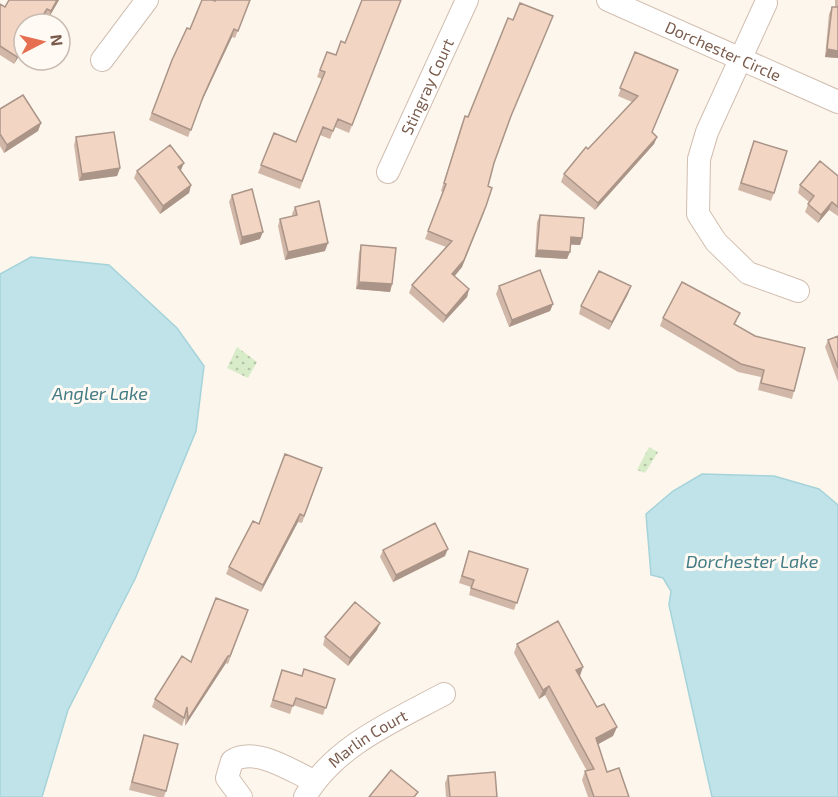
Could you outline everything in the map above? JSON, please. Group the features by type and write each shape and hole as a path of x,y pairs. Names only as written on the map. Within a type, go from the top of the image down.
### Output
{"street":[{"path":"102,60 147,0"},
{"name":"Stingray Court","path":"387,172 467,0"},
{"name":"Dorchester Circle","path":"608,0 838,102"},
{"path":"766,3 742,60 707,132 699,159 698,214 716,242 748,273 798,291"},
{"name":"Marlin Court","path":"310,789 331,762 348,749 444,694"},
{"path":"241,797 230,785 227,777 232,761 242,755 260,757 310,789"}],"green space":[{"path":"237,347 257,362 248,378 227,368"},
{"path":"649,447 658,452 645,473 637,470"}],"water":[{"name":"Angler Lake","path":"31,257 109,265 177,328 204,366 196,431 135,579 68,710 42,797 0,797 0,274"},
{"name":"Dorchester Lake","path":"702,474 774,476 819,489 838,505 838,797 712,797 669,605 671,591 663,578 651,575 646,514 673,491"}],"building":[{"path":"9,0 57,0 51,11 47,9 45,12 12,12 12,54 0,46 0,4 5,7"},
{"path":"202,0 250,0 238,31 234,29 203,97 191,130 152,113 172,60 187,28 190,29"},
{"path":"362,0 401,0 352,125 338,119 333,131 323,127 302,181 261,165 274,133 296,142 325,72 320,70 327,52 336,55 341,41 345,43"},
{"path":"520,3 553,16 494,163 488,186 492,188 486,206 464,260 452,274 469,289 446,316 412,285 452,241 428,231 446,184 444,183 465,116 468,117 508,18 513,20"},
{"path":"832,7 838,7 838,51 827,49"},
{"path":"635,52 678,70 652,132 657,137 598,203 564,174 586,147 588,149 638,96 620,88"},
{"path":"23,95 41,123 7,145 0,134 0,109"},
{"path":"114,132 120,168 82,174 76,137"},
{"path":"754,141 787,151 774,193 741,183"},
{"path":"170,145 184,163 178,167 191,185 163,206 137,171"},
{"path":"820,161 838,176 838,207 832,202 821,215 808,204 814,196 800,185"},
{"path":"252,189 263,232 242,237 232,195"},
{"path":"319,201 328,243 288,252 280,219 297,215 295,207"},
{"path":"540,215 584,218 582,238 571,237 570,252 537,250"},
{"path":"361,245 396,248 392,284 359,282"},
{"path":"540,270 553,304 512,320 499,286"},
{"path":"599,271 631,286 612,322 581,306"},
{"path":"682,282 740,313 734,324 755,336 805,348 794,391 761,383 764,370 741,364 663,318"},
{"path":"838,336 838,368 828,340"},
{"path":"285,454 322,468 304,516 300,514 263,585 229,567 253,521 259,524"},
{"path":"435,523 448,549 396,575 383,550"},
{"path":"469,551 528,569 517,603 471,588 474,580 462,576"},
{"path":"216,598 248,610 230,656 188,719 187,707 184,718 155,699 182,656 191,662"},
{"path":"355,602 380,623 350,658 325,637"},
{"path":"558,621 583,667 576,670 597,707 604,704 617,727 596,738 607,772 619,768 629,797 594,797 585,771 594,769 549,686 543,690 517,644"},
{"path":"304,669 335,679 326,708 296,698 293,706 273,700 282,670 302,676"},
{"path":"144,735 178,744 166,791 132,782"},
{"path":"391,770 418,792 414,797 369,797"},
{"path":"495,772 497,797 450,797 448,776"}]}
